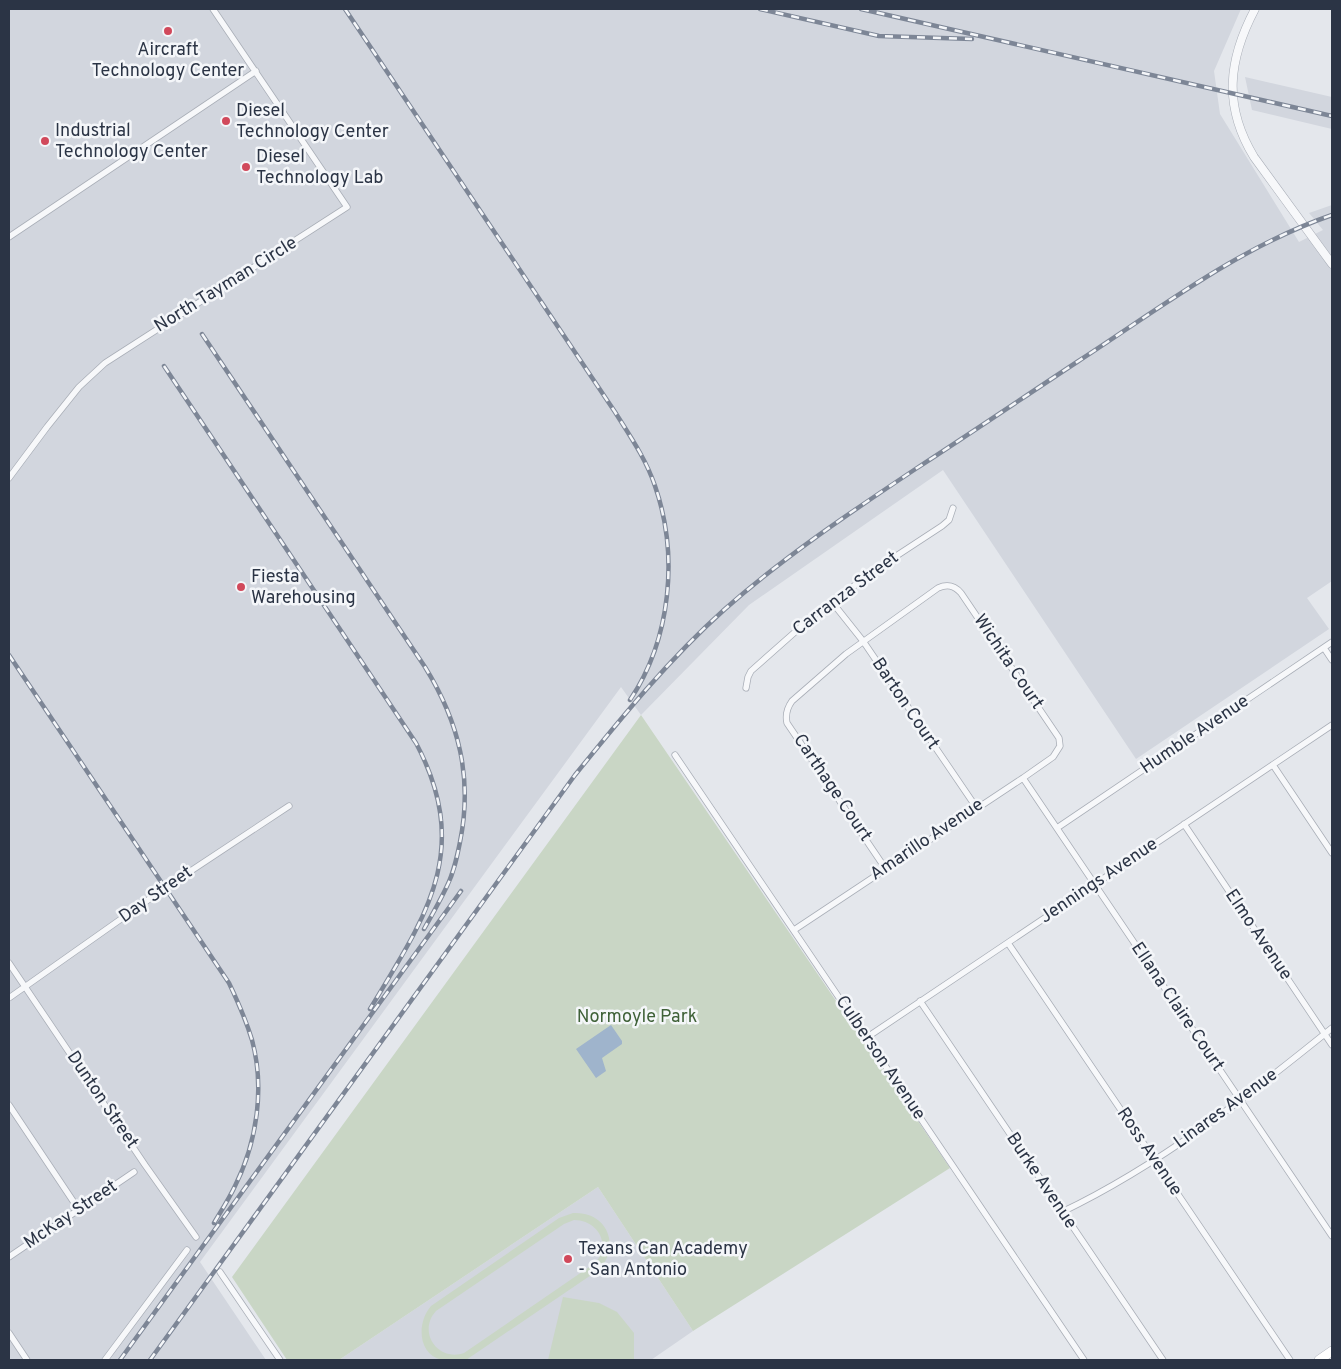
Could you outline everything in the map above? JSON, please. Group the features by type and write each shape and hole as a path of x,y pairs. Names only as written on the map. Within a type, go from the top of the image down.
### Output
{"main road":[{"path":"1319,1360 1332,1351"}],"street":[{"path":"9,237 256,71 213,9"},
{"path":"1255,9 1240,43 1233,74 1233,102 1238,126 1254,157 1332,264"},
{"name":"North Tayman Circle","path":"9,478 79,387 105,363 347,207 256,71"},
{"name":"Carranza Street","path":"746,688 751,671 812,617 881,566 942,526 949,520 953,508"},
{"name":"Wichita Court","path":"863,641 938,588 945,585 953,586 961,592 1059,738 1059,749"},
{"name":"Barton Court","path":"832,602 863,641 976,807"},
{"name":"Carthage Court","path":"863,641 792,701 788,706 786,715 787,723 885,868"},
{"name":"Humble Avenue","path":"1057,828 1332,642"},
{"path":"1324,648 1332,660"},
{"name":"Jennings Avenue","path":"866,1038 1332,724"},
{"name":"Amarillo Avenue","path":"794,930 976,807 1023,778 1052,757 1059,749"},
{"name":"Culberson Avenue","path":"676,755 1084,1360"},
{"path":"1273,765 1332,853"},
{"name":"Ellana Claire Court","path":"1023,778 1332,1236"},
{"name":"Day Street","path":"9,998 165,888 289,806"},
{"name":"Elmo Avenue","path":"1184,824 1332,1045"},
{"name":"Ross Avenue","path":"1008,943 1290,1360"},
{"name":"Dunton Street","path":"9,963 145,1165 196,1237"},
{"name":"Burke Avenue","path":"920,1002 1163,1360"},
{"name":"Linares Avenue","path":"1062,1212 1121,1180 1192,1135 1332,1028"},
{"path":"9,1105 79,1210"},
{"name":"McKay Street","path":"9,1257 134,1172"},
{"path":"105,1360 187,1250"},
{"path":"220,1272 280,1360"},
{"path":"9,1333 27,1360"}],"shaded area":[{"path":"9,9 1241,9 1214,71 1220,114 1299,242 1323,230 1309,213 1332,205 1332,581 1307,598 1329,629 1136,759 943,470 749,605 641,715 621,687 200,1262 266,1360 9,1360"},
{"path":"1245,77 1332,97 1332,129 1252,110"},
{"name":"Texans Can Academy - San Antonio","path":"598,1187 693,1331 651,1360 339,1360"}],"green space":[{"name":"Normoyle Park","path":"641,715 950,1168 693,1331 598,1187 339,1360 287,1360 232,1277"},
{"path":"573,1213 584,1214 594,1217 602,1223 607,1231 609,1249 600,1269 466,1360 451,1361 434,1357 428,1351 422,1337 423,1320 431,1306 559,1218","holes":["574,1220 582,1221 596,1229 602,1241 600,1256 595,1263 464,1353 455,1355 446,1353 433,1343 429,1328 431,1319 436,1311 564,1224"]},
{"path":"563,1297 599,1303 617,1312 634,1333 634,1360 548,1360"}],"water":[{"path":"611,1025 622,1041 622,1044 602,1058 606,1071 596,1078 576,1049"}],"railway":[{"path":"345,9 615,412 647,466 655,486 667,540 667,596 655,651 644,676 630,700"},
{"path":"760,9 879,36 972,39"},
{"path":"861,9 1332,116"},
{"path":"150,1360 575,775 647,689 704,628 771,571 843,518 1169,301 1264,244 1332,215"},
{"path":"202,334 425,667 447,709 460,751 464,773 464,818 452,875 424,929"},
{"path":"164,366 416,743 433,782 441,817 441,850 435,882 424,912 409,943 370,1009"},
{"path":"9,655 229,983 247,1025 256,1058 258,1077 257,1114 243,1169 214,1223"},
{"path":"120,1360 461,891"}],"place":[{"name":"Aircraft Technology Center","path":"168,31"},
{"name":"Diesel Technology Center","path":"226,121"},
{"name":"Industrial Technology Center","path":"45,141"},
{"name":"Diesel Technology Lab","path":"246,167"},
{"name":"Fiesta Warehousing","path":"241,587"},
{"name":"Texans Can Academy - San Antonio","path":"568,1259"}]}
